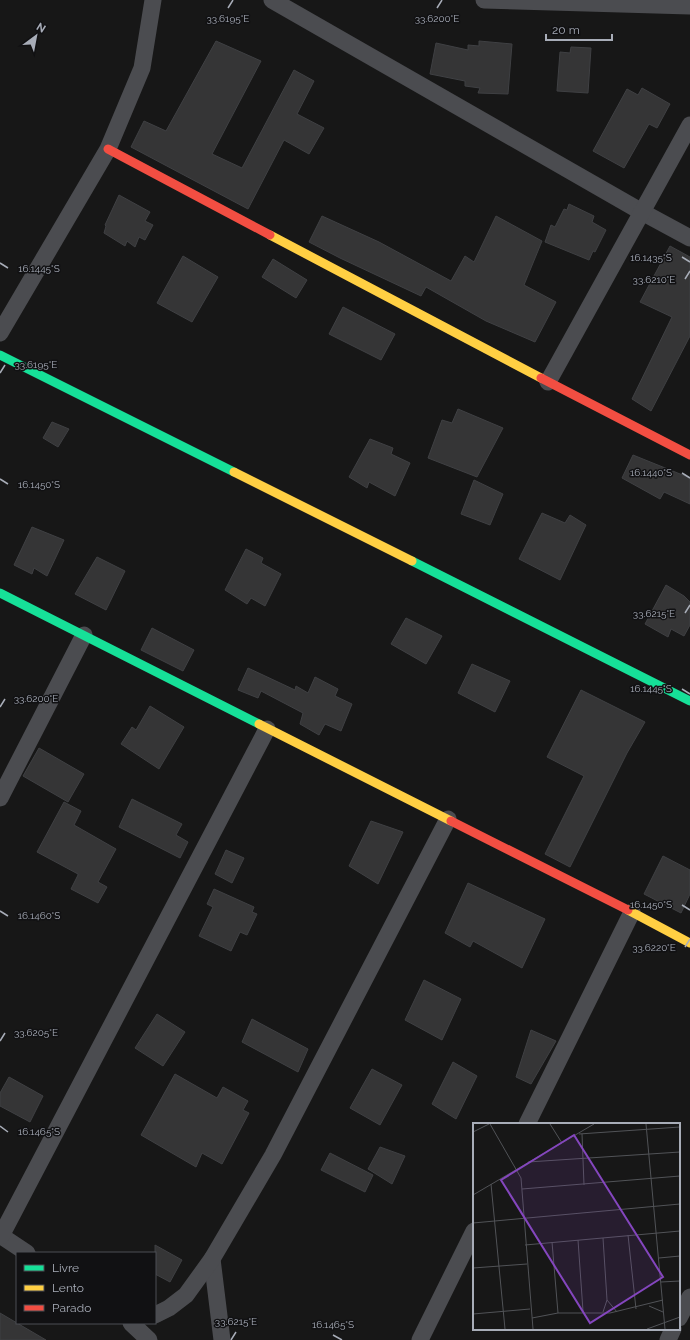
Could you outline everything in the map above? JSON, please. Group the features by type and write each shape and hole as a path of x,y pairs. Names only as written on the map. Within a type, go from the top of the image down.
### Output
{"street":[{"path":"0,333 108,149 142,68 153,0"},
{"path":"272,0 690,238"},
{"path":"484,0 573,1 690,6"},
{"path":"548,382 690,125"},
{"path":"108,149 548,382 690,455"},
{"path":"0,355 690,702"},
{"path":"0,593 632,912 690,943"},
{"path":"0,798 84,635"},
{"path":"25,1252 0,1236 267,729"},
{"path":"156,1314 169,1308 186,1295 212,1259 273,1155 448,819"},
{"path":"527,1123 632,912"},
{"path":"420,1340 473,1232"},
{"path":"212,1259 222,1340"},
{"path":"680,1316 690,1297"},
{"path":"132,1324 149,1340"},
{"path":"668,1340 673,1330"}],"building":[{"path":"216,41 261,61 212,154 242,168 294,70 314,81 297,114 324,128 309,154 284,140 248,209 131,147 144,121 166,131"},
{"path":"479,41 512,44 508,94 478,93 480,88 465,86 465,81 430,74 436,43 468,50 468,45 479,46"},
{"path":"571,47 591,48 588,93 557,91 560,52 570,53"},
{"path":"642,88 670,104 657,128 649,124 624,168 593,151 627,89 638,95"},
{"path":"119,195 150,212 145,221 153,225 145,240 139,237 135,247 127,241 125,246 104,233 105,225"},
{"path":"569,204 594,216 592,222 606,230 595,252 593,251 589,260 545,242 551,225 555,227 564,209 567,210"},
{"path":"322,216 379,242 451,281 465,256 474,262 496,216 542,241 524,285 556,302 535,342 486,321 426,287 421,296 309,242"},
{"path":"670,246 690,257 690,336 651,411 632,399 672,317 640,302"},
{"path":"183,256 218,277 192,322 157,303"},
{"path":"273,259 307,280 296,298 262,277"},
{"path":"343,307 395,334 381,360 329,334"},
{"path":"458,409 503,428 477,477 428,458 442,420 452,423"},
{"path":"52,422 69,429 58,447 43,438"},
{"path":"370,439 393,448 391,454 410,463 395,496 369,482 367,488 349,477"},
{"path":"633,455 690,478 690,504 664,492 660,499 622,478"},
{"path":"474,480 503,494 490,525 461,514"},
{"path":"542,513 565,523 570,515 586,525 560,580 519,559"},
{"path":"32,527 64,540 47,576 34,568 32,574 14,565"},
{"path":"246,549 263,558 261,563 281,574 265,606 251,598 247,604 225,590"},
{"path":"97,557 125,571 106,610 75,594"},
{"path":"666,585 684,596 690,602 690,625 684,636 671,629 668,637 645,624"},
{"path":"406,618 442,636 426,664 391,644"},
{"path":"152,628 194,650 183,671 141,650"},
{"path":"472,664 510,681 495,712 458,693"},
{"path":"248,668 295,690 296,686 308,693 315,677 338,689 335,696 352,704 341,731 325,724 319,735 300,724 303,713 261,691 258,698 238,690"},
{"path":"581,690 645,722 627,753 570,867 545,854 584,776 547,757"},
{"path":"150,706 184,727 159,769 121,744 132,727 136,730"},
{"path":"39,748 84,774 68,802 23,776"},
{"path":"132,799 182,824 176,835 188,842 180,858 119,827"},
{"path":"64,802 81,811 74,825 116,849 98,882 107,887 98,903 71,889 78,874 37,852"},
{"path":"371,821 403,832 378,884 349,866"},
{"path":"226,850 244,858 232,883 215,874"},
{"path":"663,856 690,870 690,894 681,913 644,894"},
{"path":"468,883 545,919 522,968 473,941 470,947 445,933"},
{"path":"214,889 254,907 252,912 257,914 247,935 240,932 231,951 199,936 213,907 207,904"},
{"path":"424,980 461,999 442,1040 405,1020"},
{"path":"157,1014 185,1032 163,1066 135,1048"},
{"path":"252,1019 308,1049 298,1072 242,1042"},
{"path":"531,1030 556,1041 531,1084 516,1077"},
{"path":"453,1062 477,1076 456,1119 432,1104"},
{"path":"372,1069 402,1085 380,1125 350,1108"},
{"path":"175,1074 217,1098 223,1087 248,1101 243,1110 249,1113 222,1164 202,1153 196,1167 141,1135"},
{"path":"9,1077 43,1096 30,1122 0,1106 0,1093"},
{"path":"380,1147 405,1156 392,1184 368,1169"},
{"path":"330,1153 373,1175 365,1192 321,1170"},
{"path":"155,1245 182,1260 170,1282 156,1275"},
{"path":"0,1313 16,1322 16,1324 19,1324 46,1340 0,1340"}],"traffic: fast":[{"path":"0,355 234,472"},
{"path":"412,561 690,701"},
{"path":"0,593 259,724"}],"traffic: slow":[{"path":"270,235 541,378"},
{"path":"234,472 412,561"},
{"path":"259,724 451,821"},
{"path":"628,910 690,943"}],"traffic: jam":[{"path":"108,149 270,235"},
{"path":"541,378 690,455"},
{"path":"451,821 628,910"}]}
